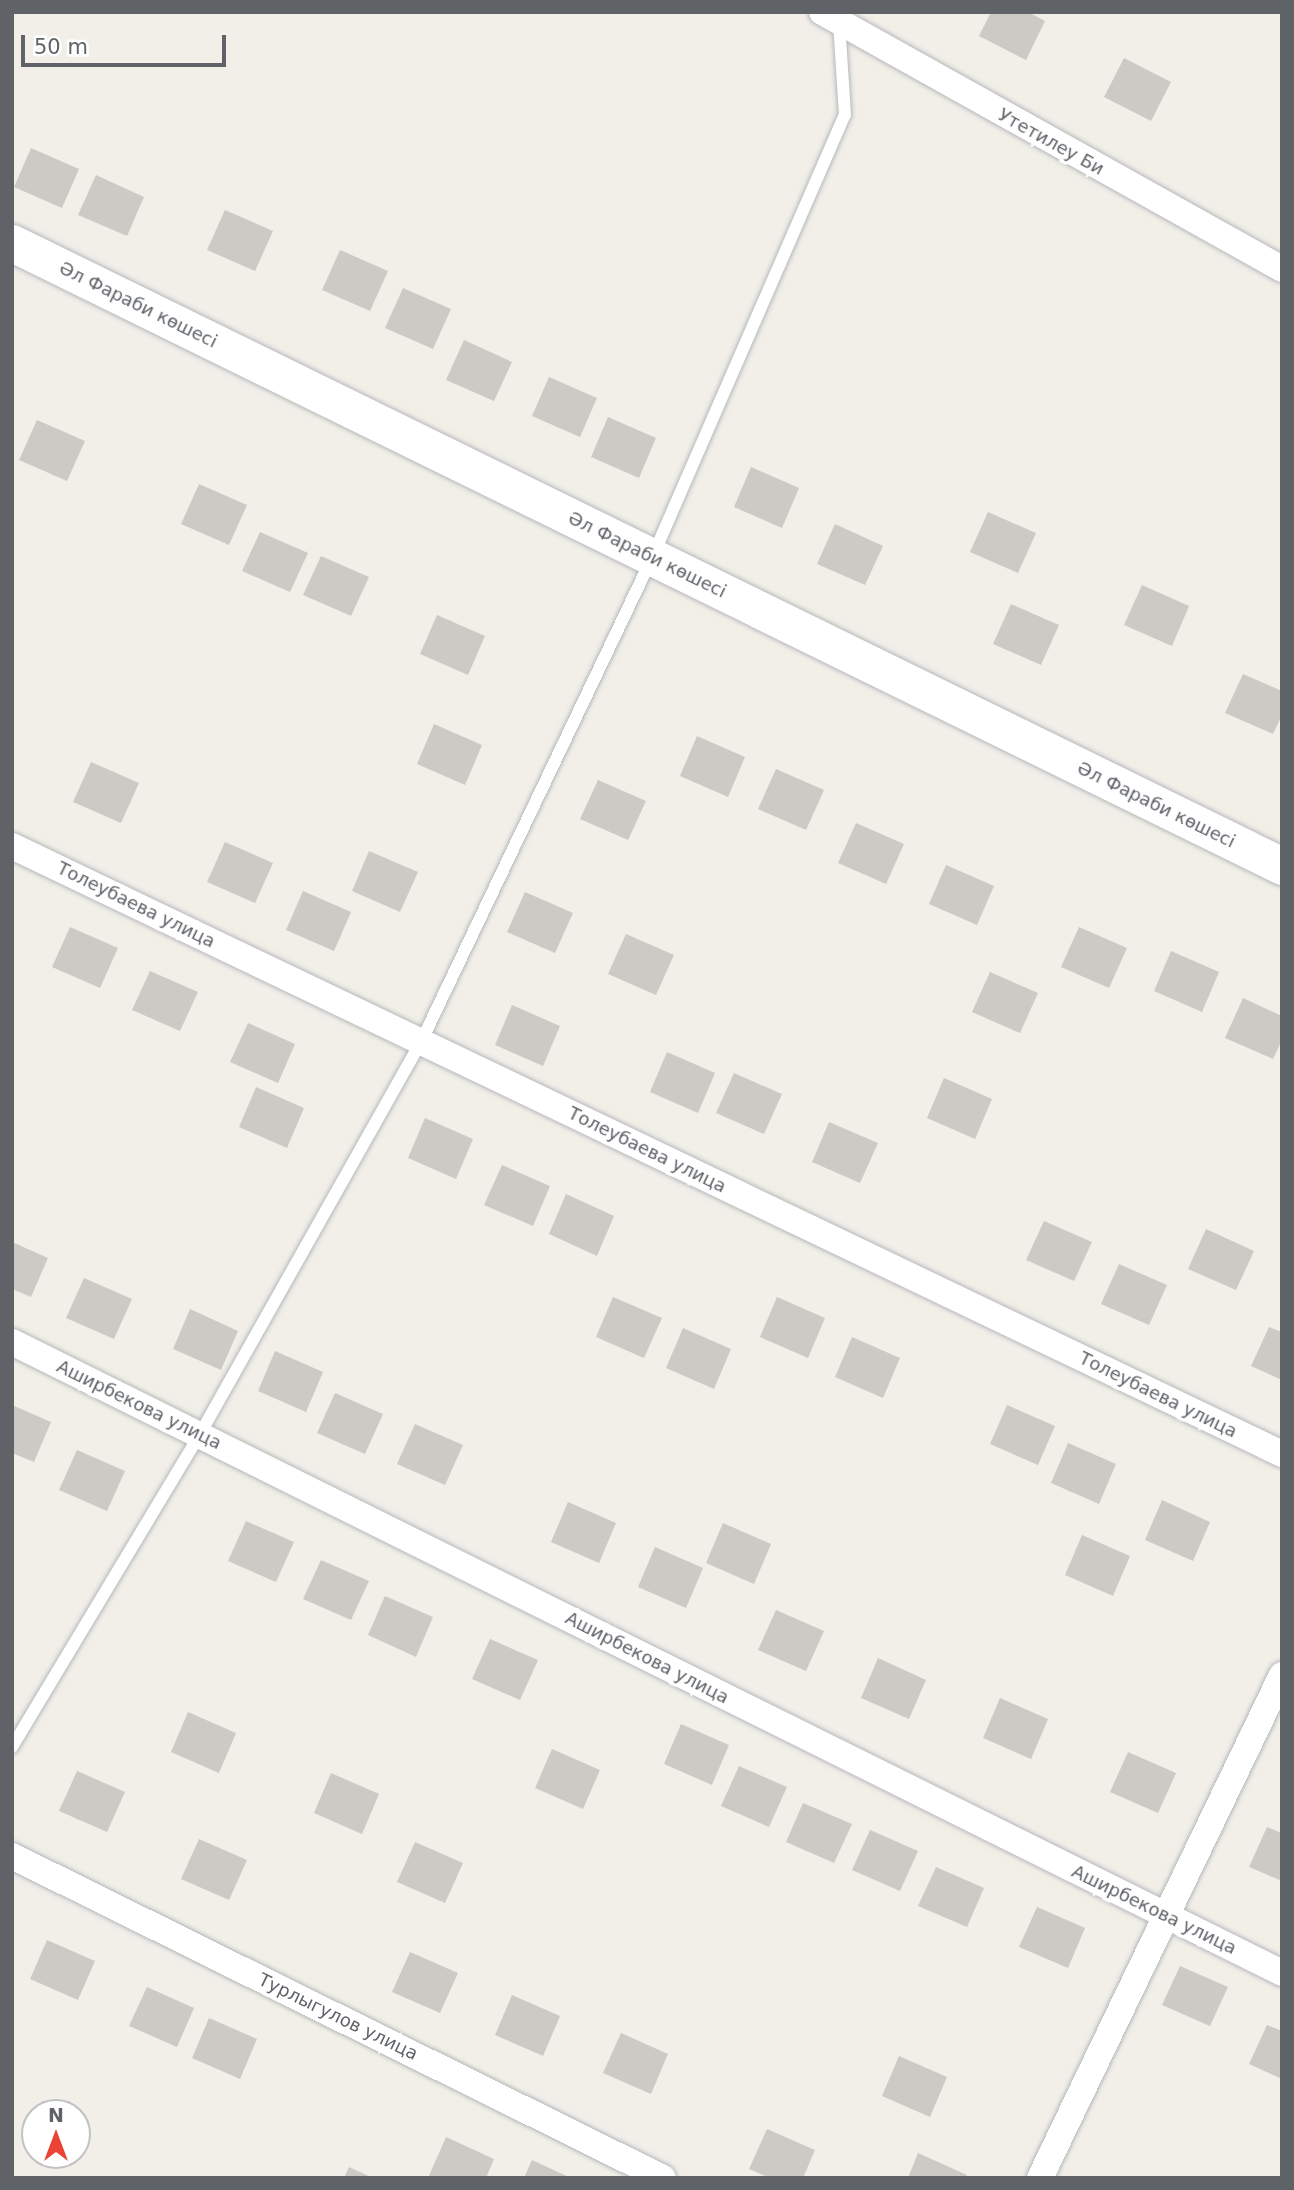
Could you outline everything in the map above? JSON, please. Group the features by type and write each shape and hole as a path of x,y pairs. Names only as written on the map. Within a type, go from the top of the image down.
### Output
{"street":[{"name":"Утетилеу Би","path":"830,17 1282,269"},
{"name":"Әл Фараби көшесі","path":"12,243 1282,866"},
{"name":"Толеубаева улица","path":"12,846 1282,1454"},
{"name":"Аширбекова улица","path":"12,1342 1282,1973"},
{"path":"1040,2178 1282,1675"},
{"name":"Турлыгулов улица","path":"12,1856 663,2178"}],"lane":[{"path":"12,1747 200,1434 421,1042 652,558 845,115 830,17"}],"building":[{"path":"991,12 1028,12 1045,21 1026,60 979,36"},
{"path":"1124,58 1171,82 1151,121 1104,97"},
{"path":"31,148 79,169 62,208 14,187"},
{"path":"96,175 144,197 127,236 78,215"},
{"path":"225,210 273,231 255,271 207,250"},
{"path":"340,250 388,271 370,311 322,290"},
{"path":"403,288 451,309 433,349 385,328"},
{"path":"464,340 512,362 494,401 446,380"},
{"path":"549,377 597,398 580,437 532,416"},
{"path":"608,417 656,438 639,478 591,457"},
{"path":"37,420 85,441 67,481 19,460"},
{"path":"751,467 799,488 782,528 734,507"},
{"path":"199,484 247,505 229,545 181,524"},
{"path":"988,512 1036,533 1018,573 970,552"},
{"path":"835,524 883,546 865,585 817,564"},
{"path":"260,532 308,553 290,592 242,571"},
{"path":"321,556 369,577 351,616 303,595"},
{"path":"1142,585 1189,606 1172,646 1124,625"},
{"path":"1011,604 1059,625 1041,665 993,644"},
{"path":"437,615 485,636 468,675 420,654"},
{"path":"1243,674 1282,691 1282,715 1273,734 1225,713"},
{"path":"434,724 482,745 465,785 417,764"},
{"path":"697,736 745,757 728,797 680,776"},
{"path":"91,762 139,783 121,823 73,802"},
{"path":"776,769 824,790 806,830 758,809"},
{"path":"598,780 646,801 628,840 580,819"},
{"path":"856,823 904,844 886,884 838,863"},
{"path":"225,842 273,863 255,903 207,882"},
{"path":"369,851 418,872 400,912 352,891"},
{"path":"946,865 994,886 977,925 929,904"},
{"path":"303,891 351,912 334,951 286,930"},
{"path":"525,892 573,913 555,953 507,932"},
{"path":"70,927 118,948 100,988 52,967"},
{"path":"1079,927 1127,948 1109,988 1061,967"},
{"path":"626,934 674,955 656,995 608,974"},
{"path":"1171,951 1219,972 1202,1012 1154,991"},
{"path":"150,971 198,992 180,1031 132,1010"},
{"path":"990,972 1038,993 1020,1033 972,1012"},
{"path":"1243,998 1282,1016 1282,1040 1273,1059 1225,1038"},
{"path":"512,1005 560,1026 543,1066 495,1045"},
{"path":"248,1023 295,1044 278,1083 230,1062"},
{"path":"667,1052 715,1073 698,1113 650,1092"},
{"path":"734,1073 782,1094 764,1134 716,1113"},
{"path":"944,1078 992,1099 975,1139 927,1118"},
{"path":"256,1087 304,1108 287,1148 239,1127"},
{"path":"425,1118 473,1139 456,1179 408,1158"},
{"path":"829,1122 878,1143 860,1183 812,1162"},
{"path":"502,1165 550,1186 533,1226 484,1205"},
{"path":"566,1194 614,1216 597,1256 549,1234"},
{"path":"1044,1221 1092,1242 1074,1281 1026,1260"},
{"path":"1206,1229 1254,1251 1236,1290 1188,1269"},
{"path":"12,1242 48,1258 31,1297 12,1289"},
{"path":"1119,1264 1167,1285 1149,1325 1101,1304"},
{"path":"84,1278 132,1299 114,1339 66,1318"},
{"path":"613,1297 662,1318 644,1358 596,1337"},
{"path":"777,1297 825,1318 808,1358 760,1337"},
{"path":"190,1309 238,1331 221,1370 173,1349"},
{"path":"1269,1327 1282,1332 1282,1380 1251,1366"},
{"path":"683,1328 731,1349 714,1389 666,1368"},
{"path":"852,1337 900,1358 883,1398 835,1377"},
{"path":"275,1351 323,1372 306,1412 258,1391"},
{"path":"335,1393 383,1414 365,1454 317,1433"},
{"path":"12,1405 51,1422 34,1462 12,1453"},
{"path":"1007,1405 1055,1426 1038,1465 990,1444"},
{"path":"415,1424 463,1445 445,1485 397,1464"},
{"path":"1068,1443 1116,1464 1099,1504 1051,1483"},
{"path":"77,1450 125,1471 107,1511 59,1490"},
{"path":"1162,1500 1210,1522 1193,1561 1145,1540"},
{"path":"568,1502 616,1523 599,1563 551,1542"},
{"path":"246,1521 294,1542 276,1582 228,1561"},
{"path":"723,1523 771,1544 754,1584 706,1563"},
{"path":"1082,1535 1130,1556 1113,1596 1065,1575"},
{"path":"655,1547 703,1568 686,1608 638,1587"},
{"path":"321,1560 369,1581 351,1620 303,1599"},
{"path":"385,1596 433,1617 416,1657 368,1635"},
{"path":"776,1610 824,1631 806,1671 758,1650"},
{"path":"490,1639 538,1660 520,1700 472,1679"},
{"path":"878,1658 926,1680 909,1719 861,1698"},
{"path":"1000,1698 1048,1719 1031,1759 983,1738"},
{"path":"188,1712 236,1733 219,1773 171,1752"},
{"path":"681,1724 729,1745 712,1785 664,1764"},
{"path":"552,1749 600,1770 583,1809 535,1788"},
{"path":"1128,1752 1176,1773 1158,1813 1110,1792"},
{"path":"739,1766 787,1787 769,1827 721,1806"},
{"path":"77,1771 125,1792 107,1832 59,1811"},
{"path":"331,1773 379,1794 362,1834 314,1813"},
{"path":"803,1803 852,1824 834,1863 786,1842"},
{"path":"1267,1827 1282,1833 1282,1881 1249,1867"},
{"path":"870,1830 918,1851 900,1891 852,1870"},
{"path":"199,1839 247,1860 229,1900 181,1879"},
{"path":"415,1842 463,1863 445,1903 397,1882"},
{"path":"936,1867 984,1888 967,1927 918,1906"},
{"path":"1037,1907 1085,1928 1068,1968 1019,1947"},
{"path":"47,1940 95,1961 78,2000 30,1979"},
{"path":"410,1952 458,1973 440,2013 392,1992"},
{"path":"1180,1966 1228,1987 1210,2026 1162,2005"},
{"path":"147,1987 194,2008 177,2047 129,2026"},
{"path":"512,1995 560,2016 543,2056 495,2035"},
{"path":"209,2018 257,2039 240,2079 192,2058"},
{"path":"1267,2025 1282,2031 1282,2079 1249,2064"},
{"path":"621,2033 668,2054 651,2094 603,2073"},
{"path":"899,2056 947,2077 930,2117 882,2096"},
{"path":"767,2129 815,2150 803,2178 770,2178 749,2169"},
{"path":"446,2137 494,2159 486,2178 428,2178"},
{"path":"918,2153 967,2175 965,2178 908,2178"},
{"path":"532,2160 571,2178 524,2178"},
{"path":"349,2167 373,2178 344,2178"}]}
